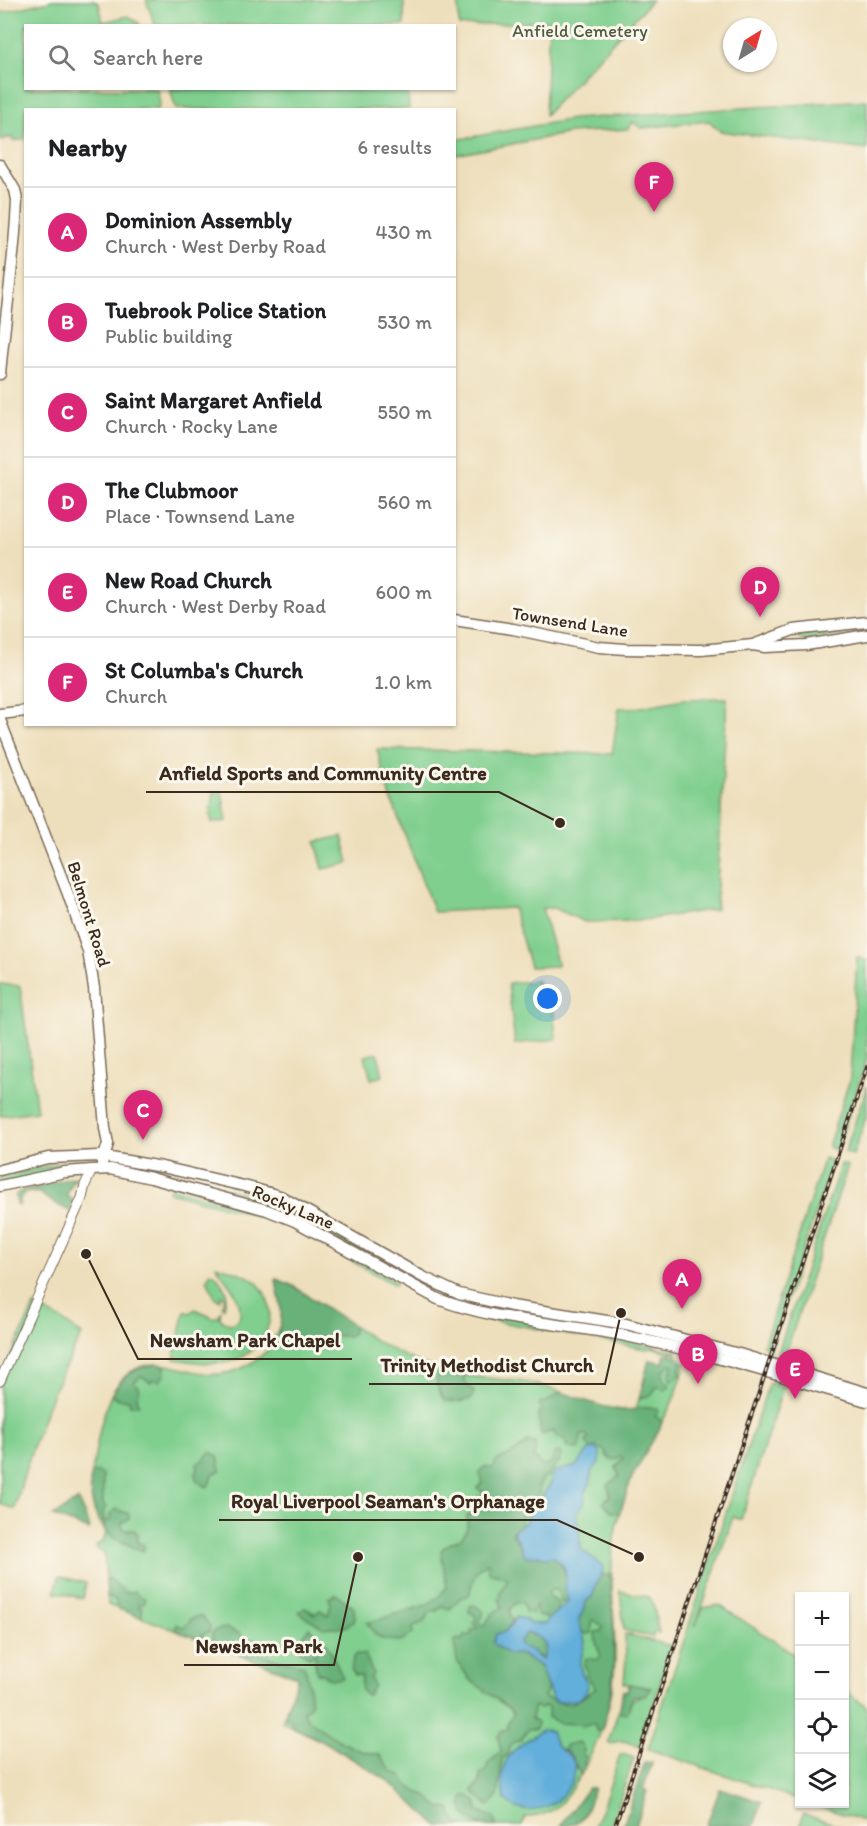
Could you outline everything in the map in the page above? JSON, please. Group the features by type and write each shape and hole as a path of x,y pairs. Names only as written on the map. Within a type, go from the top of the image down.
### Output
{"main road":[{"path":"0,165 13,186 17,200 12,277 0,374"},
{"name":"Townsend Lane","path":"456,620 609,648 702,650 753,645 793,630 867,622"},
{"name":"Townsend Lane","path":"753,645 765,647 806,645 867,635"},
{"path":"0,714 24,711"},
{"name":"Belmont Road","path":"0,720 68,894 87,951 94,988 105,1128 102,1157 95,1170"},
{"name":"Rocky Lane","path":"0,1170 48,1158 102,1157 162,1167 280,1196 421,1276 459,1294 626,1324 702,1343 867,1393"},
{"path":"0,1381 82,1198 85,1185 95,1170"},
{"name":"Rocky Lane","path":"0,1186 65,1172 95,1170 121,1171 151,1178 267,1210 306,1227 438,1299 469,1310 590,1329 694,1353 867,1401"},
{"path":"694,1353 702,1343"}],"green space":[{"path":"53,0 94,0 99,4 103,22 128,16 140,24 24,24 24,90 157,90 160,103 158,108 24,108 24,139 13,141 12,137 0,140 0,13"},
{"path":"146,0 404,0 404,24 155,24"},
{"name":"Anfield Cemetery","path":"458,0 652,0 545,115 549,21 459,26"},
{"path":"170,90 408,90 409,108 176,108"},
{"path":"867,100 867,150 720,131 709,121 641,128 633,122 628,129 570,133 456,155 456,140 573,119"},
{"path":"861,627 859,632 803,641 797,636 797,634"},
{"path":"727,698 716,909 637,921 585,922 554,908 542,908 558,966 530,967 513,908 434,912 387,788 377,749 612,754 619,708 636,708 684,699"},
{"path":"214,792 222,792 227,821 212,823 210,815"},
{"path":"342,836 349,863 323,869 316,842"},
{"path":"857,957 867,961 867,1059 837,1150 828,1147 850,1079"},
{"path":"537,981 539,1007 553,1006 556,1039 515,1044 508,983"},
{"path":"0,984 20,986 37,1111 0,1116"},
{"path":"378,1053 383,1076 371,1079 365,1056"},
{"path":"867,1086 867,1114 853,1155 845,1152"},
{"path":"824,1158 833,1161 769,1353 766,1352 767,1347 763,1346"},
{"path":"60,1163 61,1170 0,1184 0,1178"},
{"path":"133,1164 283,1205 431,1287 457,1297 456,1300 430,1290 430,1288 429,1290 304,1223 131,1170"},
{"path":"841,1164 848,1166 784,1358 780,1354 777,1355"},
{"path":"155,1169 273,1201 303,1215 304,1223 150,1174"},
{"path":"74,1177 81,1182 74,1179 66,1196 74,1200 69,1211 40,1193 28,1192 21,1196 19,1206 17,1205 16,1195 19,1192"},
{"path":"170,1187 275,1216 384,1273 397,1283 395,1285 279,1221 169,1192"},
{"path":"216,1265 244,1274 258,1284 269,1306 270,1317 267,1328 255,1348 234,1360 211,1363 174,1359 185,1311 190,1313 195,1309 212,1318 219,1316 221,1310 220,1318 231,1324 239,1317 240,1308 236,1296"},
{"path":"211,1272 217,1276 227,1292 224,1308 222,1307 225,1297 221,1295 220,1300 215,1298 207,1279"},
{"path":"276,1279 293,1286 350,1325 410,1359 453,1373 539,1385 611,1408 636,1410 649,1360 663,1363 665,1354 676,1356 685,1364 676,1393 633,1475 619,1514 612,1569 614,1676 604,1722 585,1766 562,1802 550,1812 525,1817 522,1826 438,1826 387,1780 330,1745 282,1722 298,1676 108,1605 104,1552 96,1546 104,1540 106,1532 92,1502 91,1483 102,1422 112,1394 119,1382 129,1373 141,1367 156,1364 219,1374 243,1368 256,1360 274,1344 273,1340 281,1322 282,1309"},
{"path":"276,1279 293,1286 354,1326 352,1334 324,1336 285,1347 278,1334 281,1311"},
{"path":"438,1302 677,1351 677,1354 462,1315 441,1308"},
{"path":"34,1306 60,1319 82,1335 60,1377 42,1420 15,1509 0,1504 0,1381"},
{"path":"665,1354 676,1356 682,1362 681,1375 671,1382 669,1375 673,1365 671,1364 663,1371 664,1378 670,1387 664,1390 656,1387 652,1395 640,1398 649,1360 663,1363"},
{"path":"157,1364 165,1366 165,1373 160,1381 155,1379 150,1382 141,1376 134,1382 140,1389 137,1397 139,1404 130,1405 129,1400 111,1395 120,1382 130,1374"},
{"path":"440,1370 464,1375 464,1381 474,1392 471,1399 459,1402 445,1401 437,1386"},
{"path":"769,1383 783,1387 741,1520 733,1517 695,1627 703,1608 719,1605 795,1654 795,1799 648,1749"},
{"path":"561,1392 613,1409 649,1407 659,1411 655,1416 662,1421 660,1428 632,1477 620,1513 612,1512 603,1503 610,1495 608,1485 619,1476 616,1467 623,1458 621,1456 616,1460 608,1458 605,1451 596,1447 590,1448 586,1442 589,1438 587,1435 581,1435 580,1449 567,1448 565,1439 557,1438 553,1431 541,1435 539,1404"},
{"path":"528,1442 535,1443 536,1451 533,1456 543,1466 552,1462 554,1453 560,1452 562,1457 549,1477 545,1476 539,1485 539,1497 529,1508 528,1513 520,1517 521,1526 512,1531 527,1556 553,1557 558,1562 564,1572 568,1600 562,1603 558,1591 551,1589 547,1596 559,1603 556,1612 549,1618 537,1615 536,1606 533,1613 525,1612 523,1603 516,1603 510,1609 510,1617 513,1618 511,1622 495,1645 508,1654 520,1654 540,1666 548,1689 544,1697 567,1704 582,1698 596,1688 586,1675 588,1671 584,1665 586,1658 596,1660 601,1657 595,1632 603,1628 592,1620 592,1633 585,1634 582,1632 579,1621 598,1580 602,1574 606,1576 610,1574 614,1653 611,1692 601,1731 596,1731 595,1724 583,1727 580,1724 558,1723 548,1717 548,1707 540,1709 534,1706 531,1719 537,1723 536,1729 528,1729 521,1740 512,1743 507,1756 502,1758 498,1795 489,1806 472,1791 480,1782 480,1774 501,1751 498,1737 501,1732 508,1729 509,1719 514,1714 470,1680 457,1661 454,1642 457,1639 462,1640 464,1636 472,1634 471,1630 478,1628 474,1623 476,1619 474,1614 469,1612 470,1606 474,1605 483,1611 483,1616 479,1621 483,1627 493,1613 502,1607 499,1599 500,1592 508,1578 489,1572 488,1563 483,1566 475,1575 469,1595 460,1598 450,1609 442,1606 437,1611 430,1612 424,1622 413,1627 413,1633 403,1641 385,1640 376,1635 367,1623 426,1605 447,1587 441,1551 464,1535 467,1516 474,1513 472,1509 478,1503 476,1501 480,1496 487,1496 477,1488 483,1482 479,1472 484,1467 492,1468 499,1459 516,1452"},
{"path":"210,1452 218,1456 221,1470 213,1474 207,1487 197,1481 195,1474 198,1469 197,1464 203,1461"},
{"path":"98,1472 103,1476 103,1504 106,1507 103,1513 105,1520 100,1523 90,1493 91,1474"},
{"path":"78,1500 90,1528 89,1530 53,1516"},
{"path":"116,1509 129,1514 129,1518 122,1523 122,1527 126,1530 135,1530 138,1537 137,1542 144,1545 143,1551 115,1539 104,1529 104,1523 110,1520 110,1514"},
{"path":"59,1576 86,1583 83,1598 55,1592"},
{"path":"106,1579 110,1579 126,1593 134,1591 140,1597 145,1598 143,1604 138,1604 142,1608 142,1618 117,1608 116,1600 107,1596"},
{"path":"620,1591 649,1597 653,1603 659,1633 654,1632 653,1637 624,1630"},
{"path":"336,1594 354,1608 355,1619 348,1625 323,1628 299,1612 305,1608 315,1614 320,1610 328,1615 331,1605 329,1598"},
{"path":"203,1617 210,1626 209,1632 202,1634 203,1641 175,1630 176,1625 184,1627 192,1618"},
{"path":"309,1627 327,1643 343,1678 332,1679 317,1673 316,1653 309,1657 299,1649 299,1643 303,1642 302,1638"},
{"path":"226,1628 241,1634 242,1642 248,1643 251,1639 259,1641 259,1654 304,1666 311,1705 303,1712 305,1716 330,1735 350,1746 361,1751 379,1754 392,1772 402,1775 405,1783 424,1794 441,1808 451,1809 455,1820 465,1826 438,1826 387,1780 330,1745 291,1726 292,1721 284,1717 298,1677 213,1645 212,1633"},
{"path":"527,1633 540,1639 545,1645 543,1659 521,1646 519,1642"},
{"path":"625,1634 672,1646 640,1747 622,1741 608,1743 618,1712 627,1713 632,1700 642,1695 629,1684 624,1683"},
{"path":"365,1654 373,1674 370,1678 374,1686 368,1695 361,1690 362,1676 355,1675 352,1671 354,1656"},
{"path":"629,1684 651,1688 646,1695 633,1696 627,1714 618,1712 623,1690 627,1692"},
{"path":"849,1693 867,1707 867,1822 823,1808 849,1808"},
{"path":"578,1742 582,1744 584,1751 582,1754 586,1757 583,1762 586,1764 581,1775 572,1757 563,1749 566,1745"},
{"path":"620,1755 634,1758 611,1826 594,1826"},
{"path":"645,1762 652,1763 643,1789 647,1791 636,1826 623,1826"},
{"path":"588,1788 594,1788 584,1815 575,1823 560,1826"},
{"path":"720,1789 762,1802 754,1826 706,1826"},
{"path":"464,1796 469,1796 477,1803 478,1810 494,1818 496,1826 479,1824 471,1820 461,1806"},
{"path":"803,1814 841,1826 800,1826"}],"water":[{"path":"596,1448 600,1453 600,1462 591,1472 591,1481 585,1494 584,1504 577,1513 581,1549 603,1566 592,1597 587,1600 579,1621 585,1641 580,1664 582,1674 588,1683 586,1693 577,1700 558,1702 552,1698 540,1666 520,1654 508,1654 493,1643 496,1634 505,1632 517,1617 530,1624 545,1624 568,1602 564,1566 553,1557 525,1555 513,1531 525,1523 532,1503 541,1498 551,1483 553,1472 576,1466 589,1450","holes":["527,1633 532,1634 545,1645 543,1659 521,1646 519,1642"]},
{"path":"542,1730 551,1731 557,1746 574,1762 572,1781 566,1791 548,1806 537,1810 515,1807 505,1800 502,1783 505,1763 514,1750"}],"railway":[{"path":"615,1826 867,1067"}],"place":[{"name":"St Columba's Church","path":"654,212"},
{"name":"The Clubmoor","path":"760,617"},
{"name":"Anfield Sports and Community Centre","path":"560,823"},
{"name":"Saint Margaret Anfield","path":"143,1140"},
{"name":"Newsham Park Chapel","path":"86,1254"},
{"name":"Dominion Assembly","path":"682,1309"},
{"name":"Trinity Methodist Church","path":"621,1313"},
{"name":"Tuebrook Police Station","path":"698,1384"},
{"name":"New Road Church","path":"795,1399"},
{"name":"Newsham Park","path":"358,1557"},
{"name":"Royal Liverpool Seaman's Orphanage","path":"639,1557"}]}
